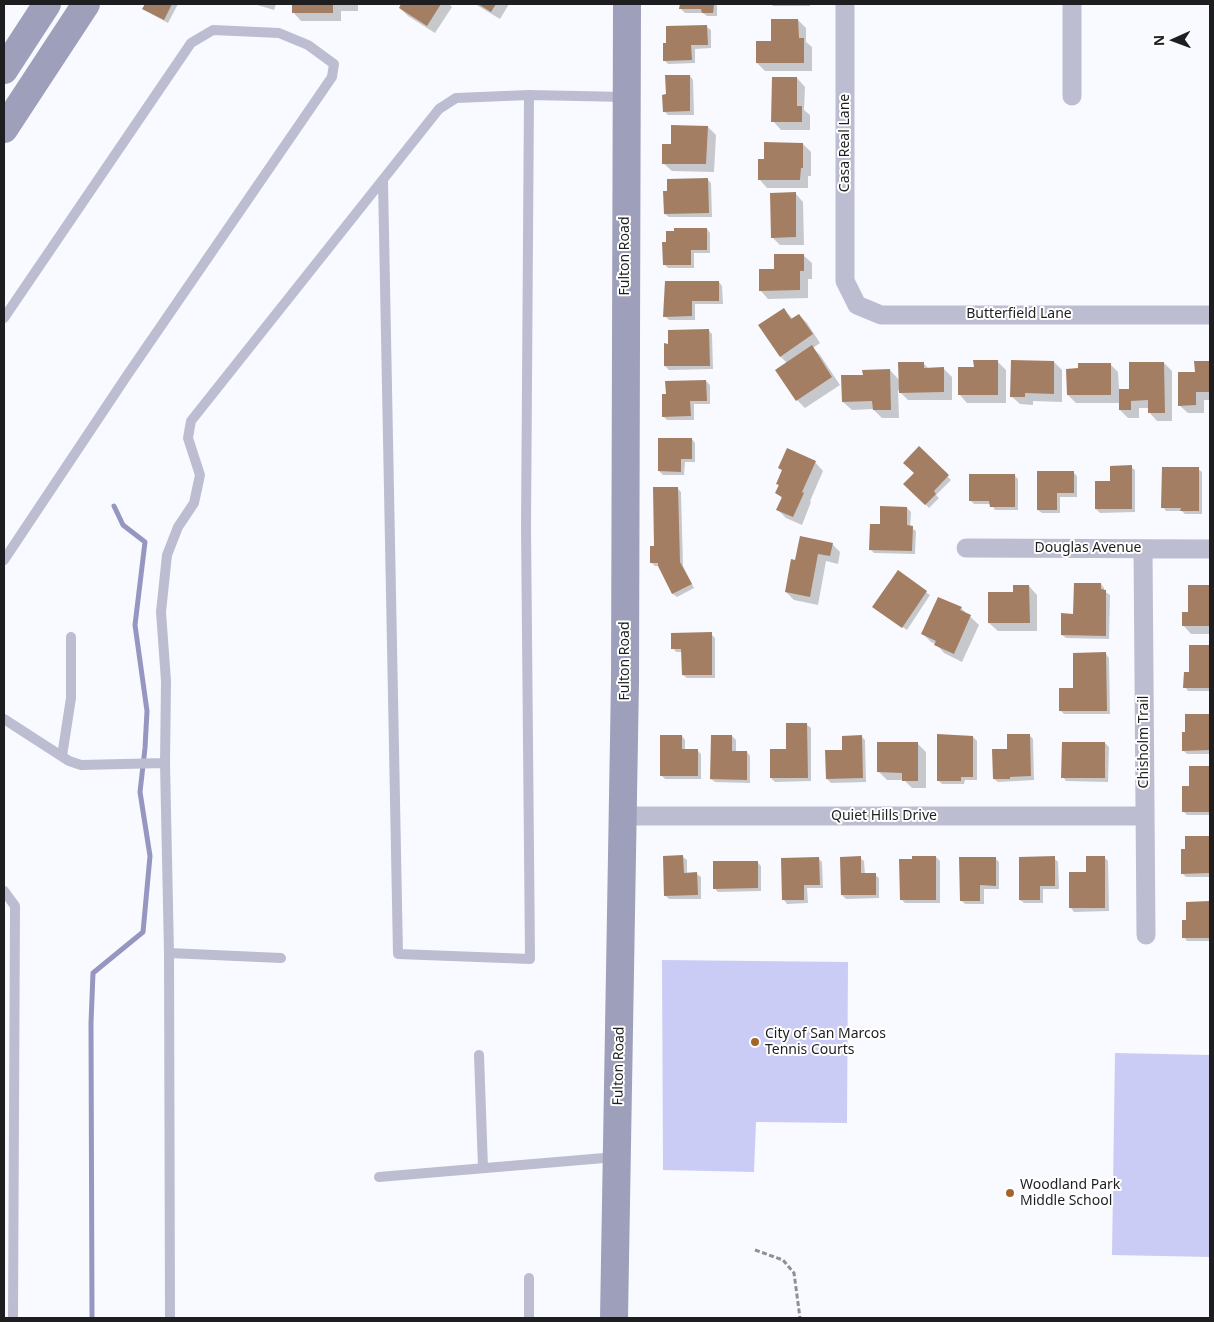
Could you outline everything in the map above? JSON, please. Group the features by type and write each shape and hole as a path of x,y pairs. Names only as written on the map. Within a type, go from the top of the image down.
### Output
{"street":[{"path":"4,70 47,4"},
{"path":"4,129 86,4"},
{"name":"Fulton Road","path":"614,1318 625,681 627,4"},
{"name":"Casa Real Lane","path":"845,4 845,281"},
{"path":"1072,4 1072,96"},
{"name":"Butterfield Lane","path":"845,281 856,305 881,315 1210,315"},
{"name":"Douglas Avenue","path":"966,548 1210,549"},
{"name":"Chisholm Trail","path":"1143,548 1146,935"},
{"name":"Quiet Hills Drive","path":"623,816 1145,816"}],"lane":[{"path":"4,318 191,43 213,30 280,33 308,44 334,64 332,77 128,374 4,560"},
{"path":"382,181 398,954 530,959 526,526 529,95"},
{"path":"170,1318 169,953 165,763 166,681 161,612 167,555 178,527 194,503 200,476 188,438 191,421 440,109 456,98 529,95 626,97"},
{"path":"62,756 71,698 71,637"},
{"path":"4,719 69,761 81,765 165,763"},
{"path":"4,891 15,906 13,1318"},
{"path":"169,953 280,958"},
{"path":"479,1055 483,1168"},
{"path":"4,1067 14,1074"},
{"path":"379,1176 617,1156"},
{"path":"4,1232 14,1238"},
{"path":"529,1278 529,1318"}],"path":[{"path":"755,1250 783,1260 794,1273 800,1318"}],"shaded area":[{"name":"City of San Marcos Tennis Courts","path":"662,960 848,962 847,1123 756,1122 754,1172 663,1170"},
{"path":"1115,1053 1210,1055 1210,1257 1112,1255"}],"building":[{"path":"145,4 172,4 164,20 142,9"},
{"path":"292,4 333,4 333,13 292,13"},
{"path":"401,4 441,4 427,26 399,8"},
{"path":"478,4 496,4 491,12"},
{"path":"680,4 714,4 713,13 702,13 701,9 679,9"},
{"path":"771,19 798,19 799,38 804,38 804,63 756,63 756,41 771,41"},
{"path":"707,25 708,45 691,45 692,60 663,61 663,43 666,43 666,26"},
{"path":"665,75 690,75 690,111 663,112 662,95 666,94"},
{"path":"772,77 797,77 797,106 802,106 802,122 771,122"},
{"path":"671,125 708,126 706,164 662,164 662,144 671,144"},
{"path":"764,142 803,143 803,168 801,168 800,180 758,180 758,159 764,159"},
{"path":"708,178 709,213 664,214 663,191 667,191 667,179"},
{"path":"796,192 796,237 771,238 770,193"},
{"path":"674,228 707,228 707,250 691,250 691,265 663,265 662,242 666,242 666,231 674,231"},
{"path":"774,254 804,254 804,271 800,271 800,290 759,291 759,269 774,269"},
{"path":"665,281 719,281 719,301 692,301 692,316 663,317"},
{"path":"784,308 791,319 799,314 813,334 780,357 758,325"},
{"path":"709,329 710,366 664,366 664,343 668,344 668,330"},
{"path":"812,345 832,377 796,401 775,370"},
{"path":"973,360 998,360 998,395 958,395 958,367 974,367"},
{"path":"1011,360 1054,361 1054,394 1025,393 1025,397 1010,397"},
{"path":"1194,361 1210,361 1210,392 1196,392 1196,405 1178,406 1178,372 1195,372"},
{"path":"898,362 924,362 924,368 944,367 944,392 899,393"},
{"path":"1129,362 1164,362 1165,413 1148,413 1148,400 1131,401 1131,410 1119,410 1119,389 1129,389"},
{"path":"1078,363 1111,363 1111,395 1067,395 1066,369 1078,368"},
{"path":"890,369 891,410 873,410 872,401 842,402 841,375 863,375 862,370"},
{"path":"706,380 707,401 690,401 691,416 662,417 662,394 666,394 665,381"},
{"path":"658,438 692,438 692,459 681,459 681,472 658,471"},
{"path":"919,446 949,475 934,491 936,494 925,505 903,484 914,473 903,463"},
{"path":"787,448 816,461 793,517 776,510 782,497 775,493 779,485 776,484 782,470 778,468"},
{"path":"1132,465 1132,509 1095,509 1095,481 1110,481 1110,466"},
{"path":"1162,467 1199,467 1199,511 1180,511 1181,508 1161,508"},
{"path":"1037,471 1074,471 1074,493 1057,493 1057,510 1037,510"},
{"path":"969,474 1015,474 1015,507 990,507 989,501 969,501"},
{"path":"653,487 678,487 680,562 692,584 672,594 658,563 650,563 650,546 654,546"},
{"path":"880,506 907,507 907,525 913,526 912,551 869,550 870,524 880,524"},
{"path":"800,536 833,543 830,556 818,554 810,597 785,592 791,559 795,560"},
{"path":"898,570 927,591 902,628 872,607"},
{"path":"1074,583 1101,583 1101,589 1106,590 1106,636 1061,635 1061,613 1073,614"},
{"path":"1013,585 1029,585 1030,623 988,623 988,592 1013,592"},
{"path":"1188,585 1210,585 1210,626 1182,626 1182,612 1188,612"},
{"path":"938,597 962,607 960,610 971,615 954,654 934,645 936,641 921,634"},
{"path":"712,632 712,675 682,675 681,649 671,649 671,633"},
{"path":"1189,645 1210,645 1210,688 1183,688 1184,672 1189,672"},
{"path":"1106,652 1107,711 1059,711 1059,688 1073,688 1073,653"},
{"path":"1185,714 1210,714 1210,750 1182,751 1182,732 1185,732"},
{"path":"786,723 807,723 808,778 770,778 770,749 786,749"},
{"path":"937,734 973,736 973,777 961,777 961,781 937,781"},
{"path":"1007,734 1030,734 1031,776 993,779 992,749 1007,749"},
{"path":"660,735 682,735 682,749 698,749 698,776 660,776"},
{"path":"711,735 732,735 732,751 747,751 747,780 710,779"},
{"path":"862,735 863,778 826,779 825,750 842,750 842,736"},
{"path":"877,742 918,742 918,781 902,781 902,773 877,772"},
{"path":"1062,742 1105,742 1105,778 1061,778"},
{"path":"1189,766 1210,766 1210,812 1182,812 1182,786 1189,786"},
{"path":"1185,836 1210,836 1210,873 1181,874 1181,849 1185,849"},
{"path":"683,855 684,873 697,872 698,895 664,896 663,856"},
{"path":"861,856 861,873 876,873 876,895 841,895 840,857"},
{"path":"912,856 936,856 936,900 900,900 899,859 912,859"},
{"path":"1055,856 1055,886 1040,886 1040,900 1019,900 1019,857"},
{"path":"1086,856 1105,856 1105,908 1069,908 1069,872 1086,872"},
{"path":"819,857 820,885 804,885 804,900 782,900 781,858"},
{"path":"959,857 996,857 996,886 980,885 980,901 960,901"},
{"path":"713,861 758,861 758,888 713,889"},
{"path":"1210,901 1210,938 1182,938 1182,920 1186,920 1186,902"}],"waterway":[{"path":"92,1318 91,1023 93,973 143,932 150,856 140,792 147,711 135,625 145,542 123,525 114,506"}],"place":[{"name":"City of San Marcos Tennis Courts","path":"755,1042"},
{"name":"Woodland Park Middle School","path":"1010,1193"}]}
